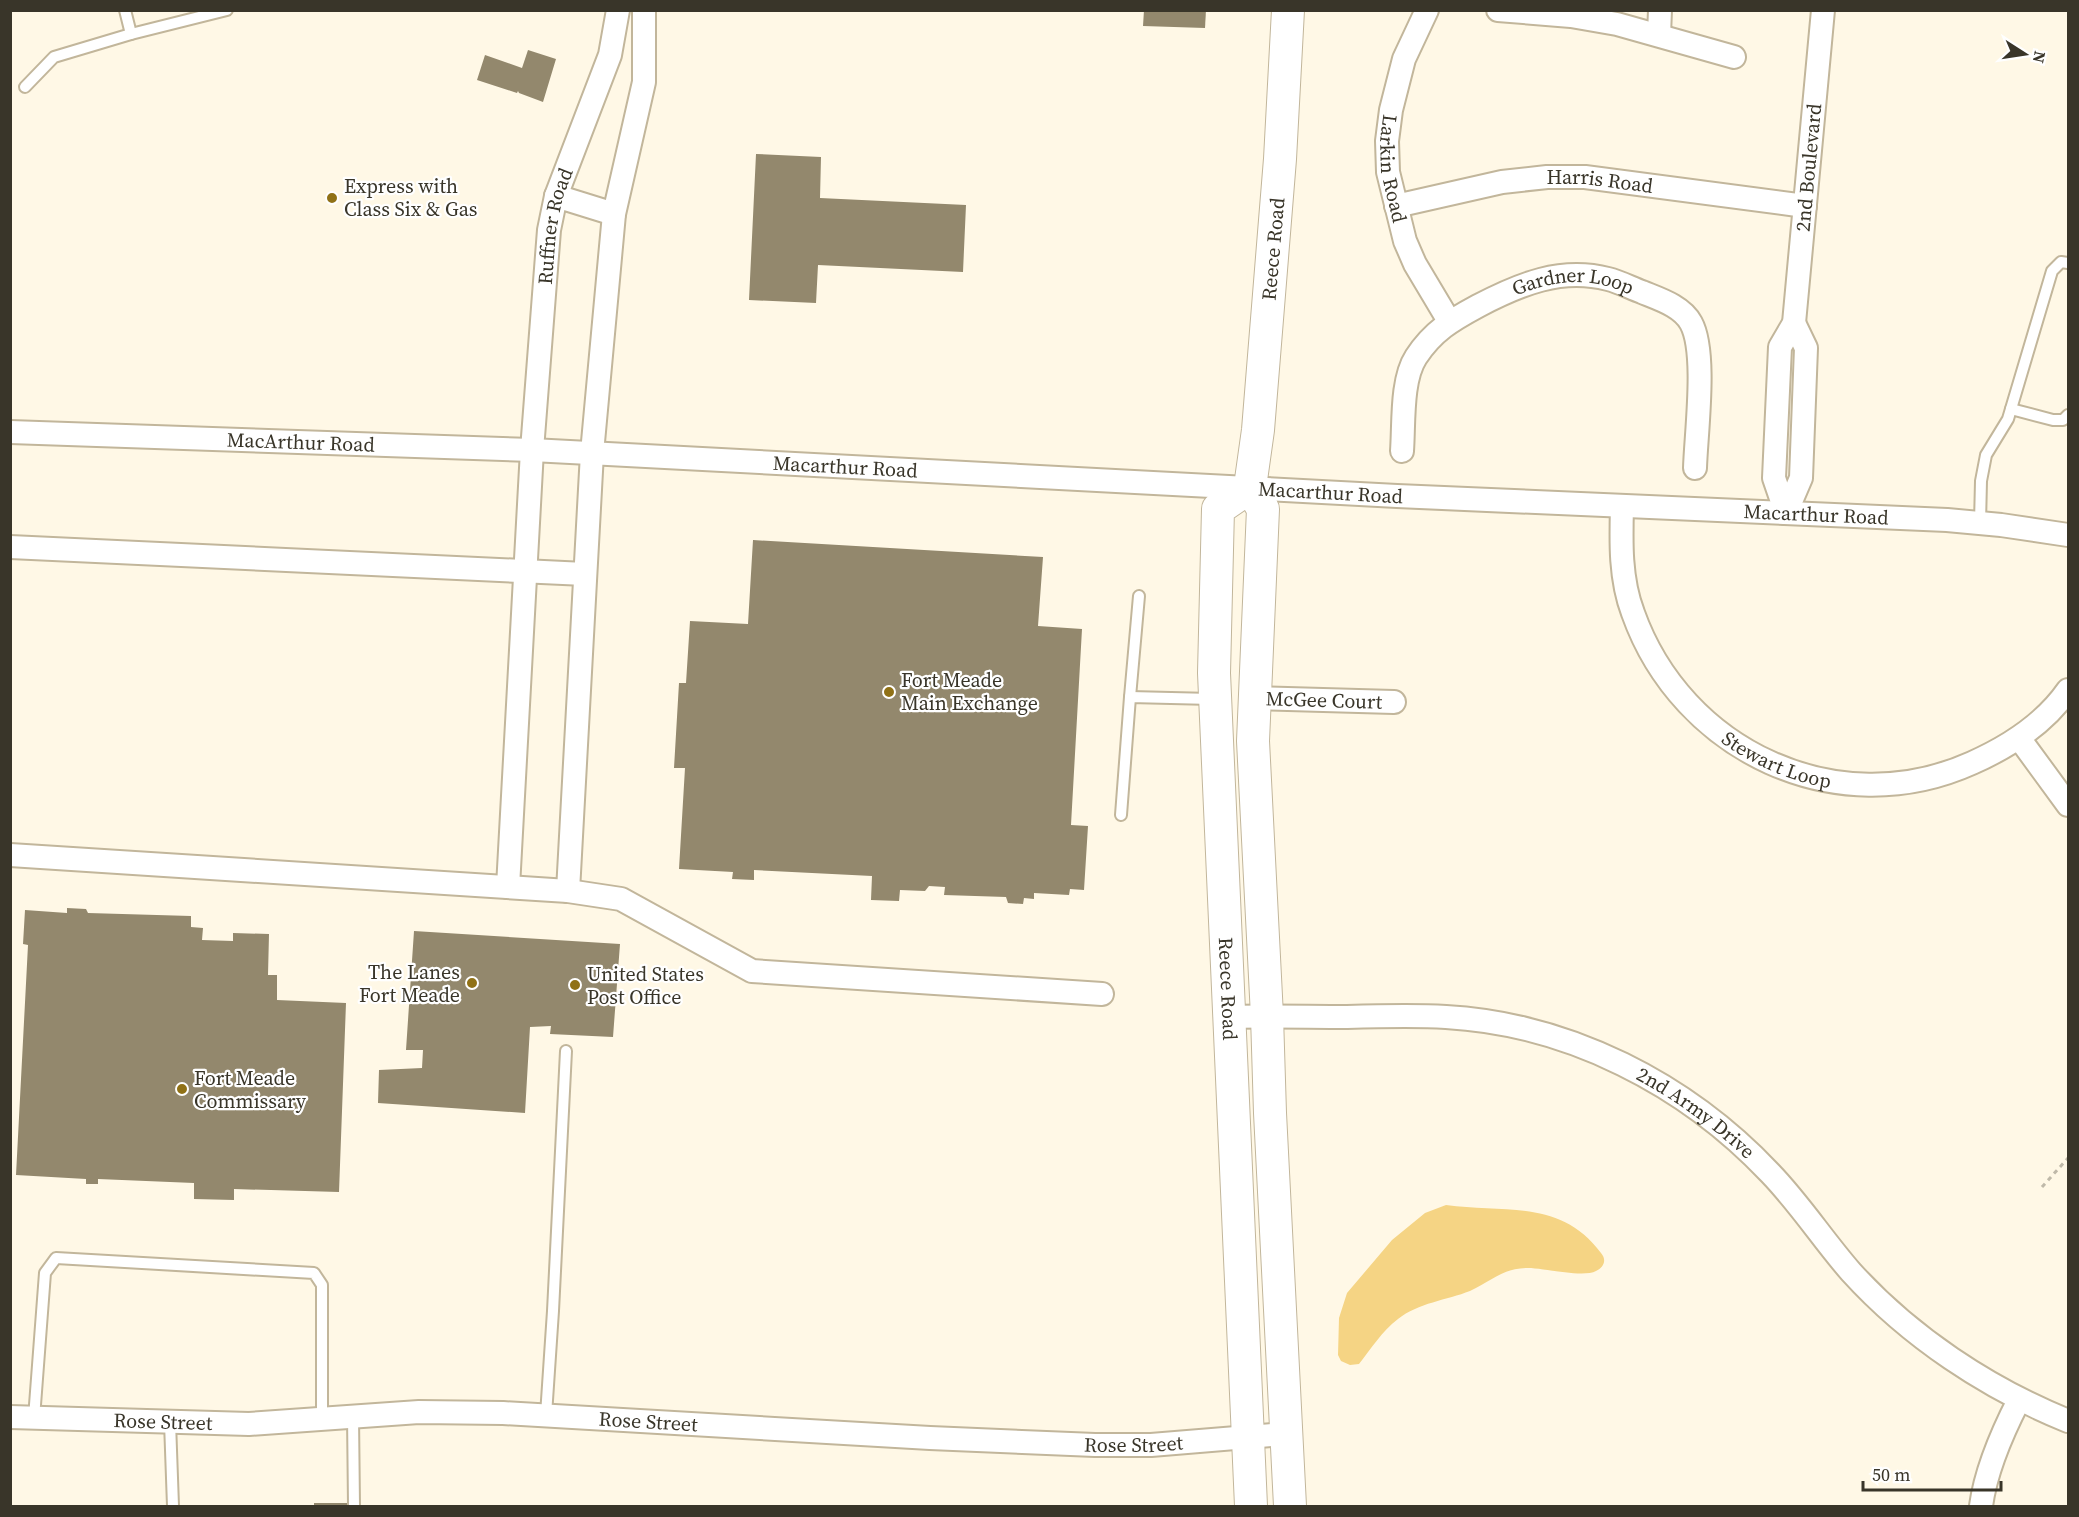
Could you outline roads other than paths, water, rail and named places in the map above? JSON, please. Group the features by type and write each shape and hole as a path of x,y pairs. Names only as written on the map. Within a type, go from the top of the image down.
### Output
{"street":[{"name":"Ruffner Road","path":"507,887 532,450 549,230 556,196 610,54 618,10"},
{"path":"568,891 592,453 614,214 644,81 644,10"},
{"name":"Reece Road","path":"1288,10 1280,159 1259,419 1250,487 1263,509 1253,741 1267,1016 1269,1113 1290,1506"},
{"name":"Larkin Road","path":"1427,10 1404,59 1390,110 1387,141 1388,172 1405,241 1415,264 1449,321"},
{"path":"1498,10 1571,16 1617,24 1734,57"},
{"path":"1659,35 1660,10"},
{"name":"2nd Boulevard","path":"1786,513 1801,478 1806,348 1794,323 1823,10"},
{"path":"610,54 644,64"},
{"name":"Harris Road","path":"1396,206 1502,182 1547,177 1585,177 1804,206"},
{"path":"556,196 614,214"},
{"name":"Gardner Loop","path":"1402,451 1407,379 1414,359 1430,338 1449,321 1522,284 1544,277 1586,275 1609,279 1666,301 1691,322 1698,341 1700,361 1695,468"},
{"name":"MacArthur Road","path":"10,432 592,453"},
{"name":"Macarthur Road","path":"592,453 1397,496 1980,523 2068,536"},
{"name":"Reece Road","path":"1250,487 1218,509 1214,673 1251,1506"},
{"name":"Stewart Loop","path":"1622,506 1623,577 1632,613 1650,653 1669,683 1689,707 1718,732 1768,763 1826,780 1857,785 1891,784 1927,779 1958,770 2019,738 2068,690"},
{"path":"10,547 585,574"},
{"name":"McGee Court","path":"1255,698 1394,702"},
{"path":"2019,738 2068,805"},
{"path":"21,855 568,891 621,898 752,971 1102,994"},
{"name":"2nd Army Drive","path":"1229,1017 1446,1017 1482,1021 1556,1037 1608,1057 1652,1079 1715,1121 1771,1173 1851,1272 1876,1298 1930,1344 1966,1369 2019,1400 2068,1421"},
{"path":"1981,1506 1994,1455 2019,1400"},
{"name":"Rose Street","path":"10,1417 249,1424 419,1412 546,1415 930,1438 1095,1445 1151,1445 1285,1434"}],"lane":[{"path":"125,10 131,34"},
{"path":"25,87 54,57 131,34 227,10"},
{"path":"1980,523 1981,481 1986,454 2012,409 2052,272 2061,262 2068,263"},
{"path":"2012,409 2053,420 2063,420 2068,415"},
{"path":"1121,815 1140,596"},
{"path":"1130,697 1215,699"},
{"path":"546,1415 566,1052"},
{"path":"34,1418 45,1274 56,1258 314,1273 322,1285 322,1419"},
{"path":"353,1416 354,1506"},
{"path":"170,1422 173,1506"}],"place":[{"name":"Express with Class Six & Gas","path":"332,198"},
{"name":"Fort Meade Main Exchange","path":"889,692"},
{"name":"The Lanes Fort Meade","path":"472,983"},
{"name":"United States Post Office","path":"575,985"},
{"name":"Fort Meade Commissary","path":"182,1089"}]}
